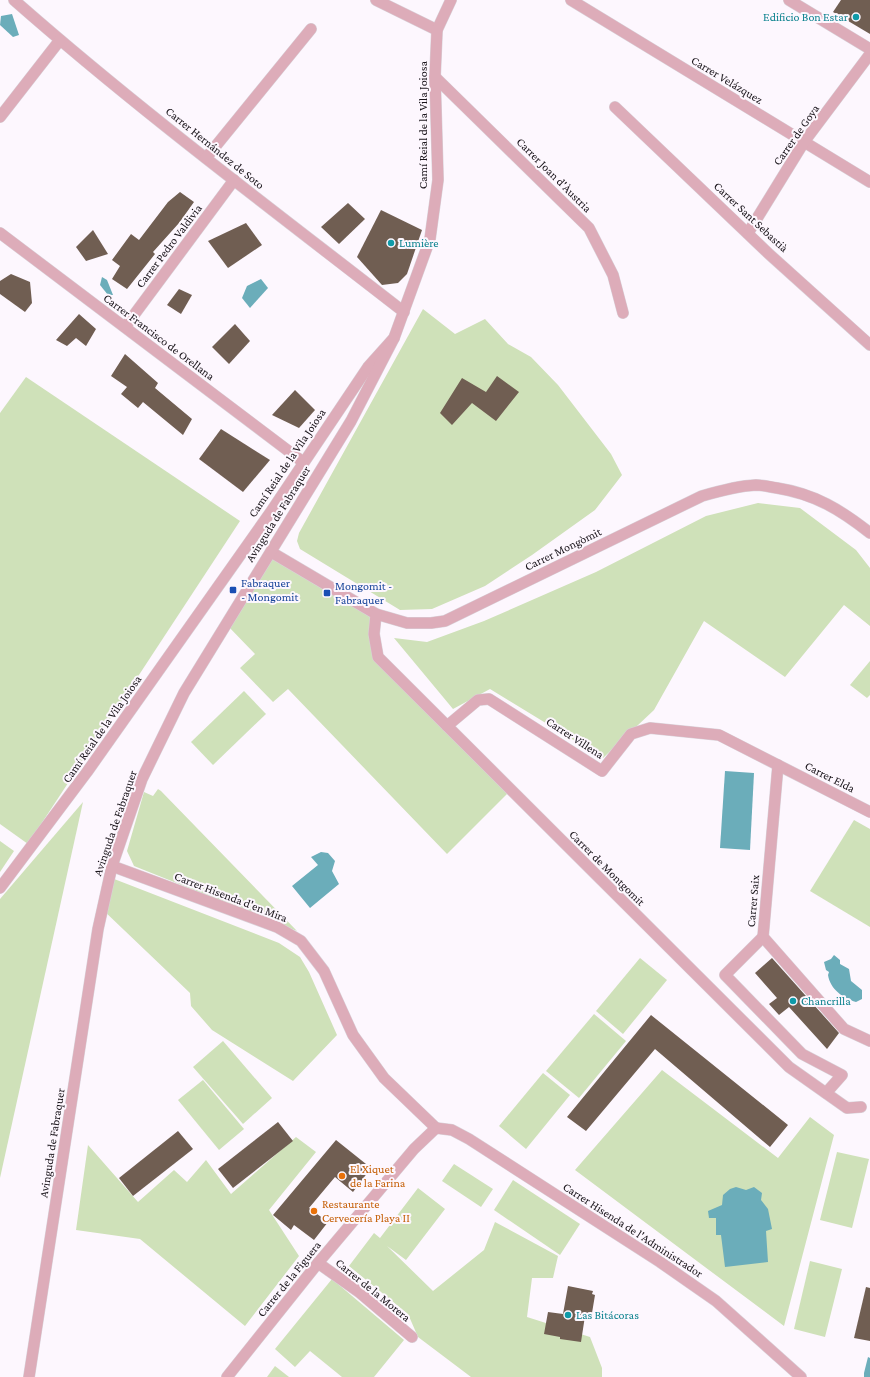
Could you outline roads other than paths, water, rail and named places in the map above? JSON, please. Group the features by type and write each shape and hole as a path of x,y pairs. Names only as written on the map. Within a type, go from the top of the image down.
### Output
{"street":[{"name":"Carrer Hernández de Soto","path":"14,0 60,40 206,158 404,312"},
{"path":"376,0 437,30"},
{"name":"Camí Reial de la Vila Joiosa","path":"0,888 87,772 270,513 368,367 394,338 430,240 438,180 435,76 437,30 451,0"},
{"name":"Carrer Velázquez","path":"571,0 870,182"},
{"path":"789,0 870,49"},
{"path":"206,158 310,29"},
{"path":"0,117 60,40"},
{"name":"Carrer de Goya","path":"748,233 804,142 870,54"},
{"name":"Carrer Joan d'Àustria","path":"435,76 589,228 613,275 623,313"},
{"name":"Carrer Sant Sebastià","path":"615,107 748,233 870,345"},
{"name":"Carrer Pedro Valdivia","path":"124,327 234,180"},
{"name":"Carrer Francisco de Orellana","path":"0,233 303,462"},
{"name":"Avinguda de Fabraquer","path":"30,1377 98,929 112,866 142,779 184,693 351,420 394,338"},
{"name":"Carrer Mongòmit","path":"271,552 376,614 407,623 431,624 445,621 702,496 728,489 757,485 789,490 817,498 850,517 870,533"},
{"name":"Carrer de Montgomit","path":"376,614 374,634 378,657 789,1067 847,1108 861,1107"},
{"name":"Carrer Villena","path":"447,726 478,700 490,699 602,771 631,734 650,728 720,735 778,765"},
{"name":"Carrer Elda","path":"778,765 870,812"},
{"name":"Carrer Saix","path":"778,765 763,937 844,1029 870,1042"},
{"name":"Carrer Hisenda d'en Mira","path":"112,866 277,927 301,941 324,971 353,1035 384,1078 436,1128"},
{"path":"763,937 725,975 802,1054 842,1074 826,1093"},
{"name":"Carrer de la Figuera","path":"227,1377 318,1263 414,1149 436,1128"},
{"name":"Carrer Hisenda de l'Administrador","path":"436,1128 452,1130 469,1138 660,1262 716,1301 801,1377"},
{"name":"Carrer de la Morera","path":"318,1263 359,1292 412,1337"}],"water":[{"path":"12,14 19,35 13,37 0,25 1,16"},
{"path":"102,277 107,280 113,295 108,295 100,285"},
{"path":"261,279 268,288 250,308 242,298 247,286"},
{"path":"725,771 754,773 750,850 720,848"},
{"path":"321,852 328,853 335,861 332,871 339,884 310,908 292,886 318,865 311,857"},
{"path":"834,955 840,960 840,964 849,969 851,981 862,990 862,999 856,1002 846,998 831,985 828,975 829,972 826,970 824,962 831,959"},
{"path":"736,1187 746,1190 754,1187 762,1193 761,1200 768,1209 772,1229 766,1231 768,1262 725,1267 721,1235 716,1235 716,1218 709,1218 708,1211 722,1205 723,1195 730,1189"},
{"path":"868,1357 870,1358 870,1377 864,1377 864,1373"}],"place":[{"name":"Edificio Bon Estar","path":"856,17"},
{"name":"Lumière","path":"391,243"},
{"name":"Fabraquer - Mongomit","path":"233,590"},
{"name":"Mongomit - Fabraquer","path":"327,593"},
{"name":"Chancrilla","path":"793,1001"},
{"name":"El Xiquet de la Farina","path":"342,1176"},
{"name":"Restaurante Cervecería Playa II","path":"314,1211"},
{"name":"Las Bitácoras","path":"568,1315"}]}
